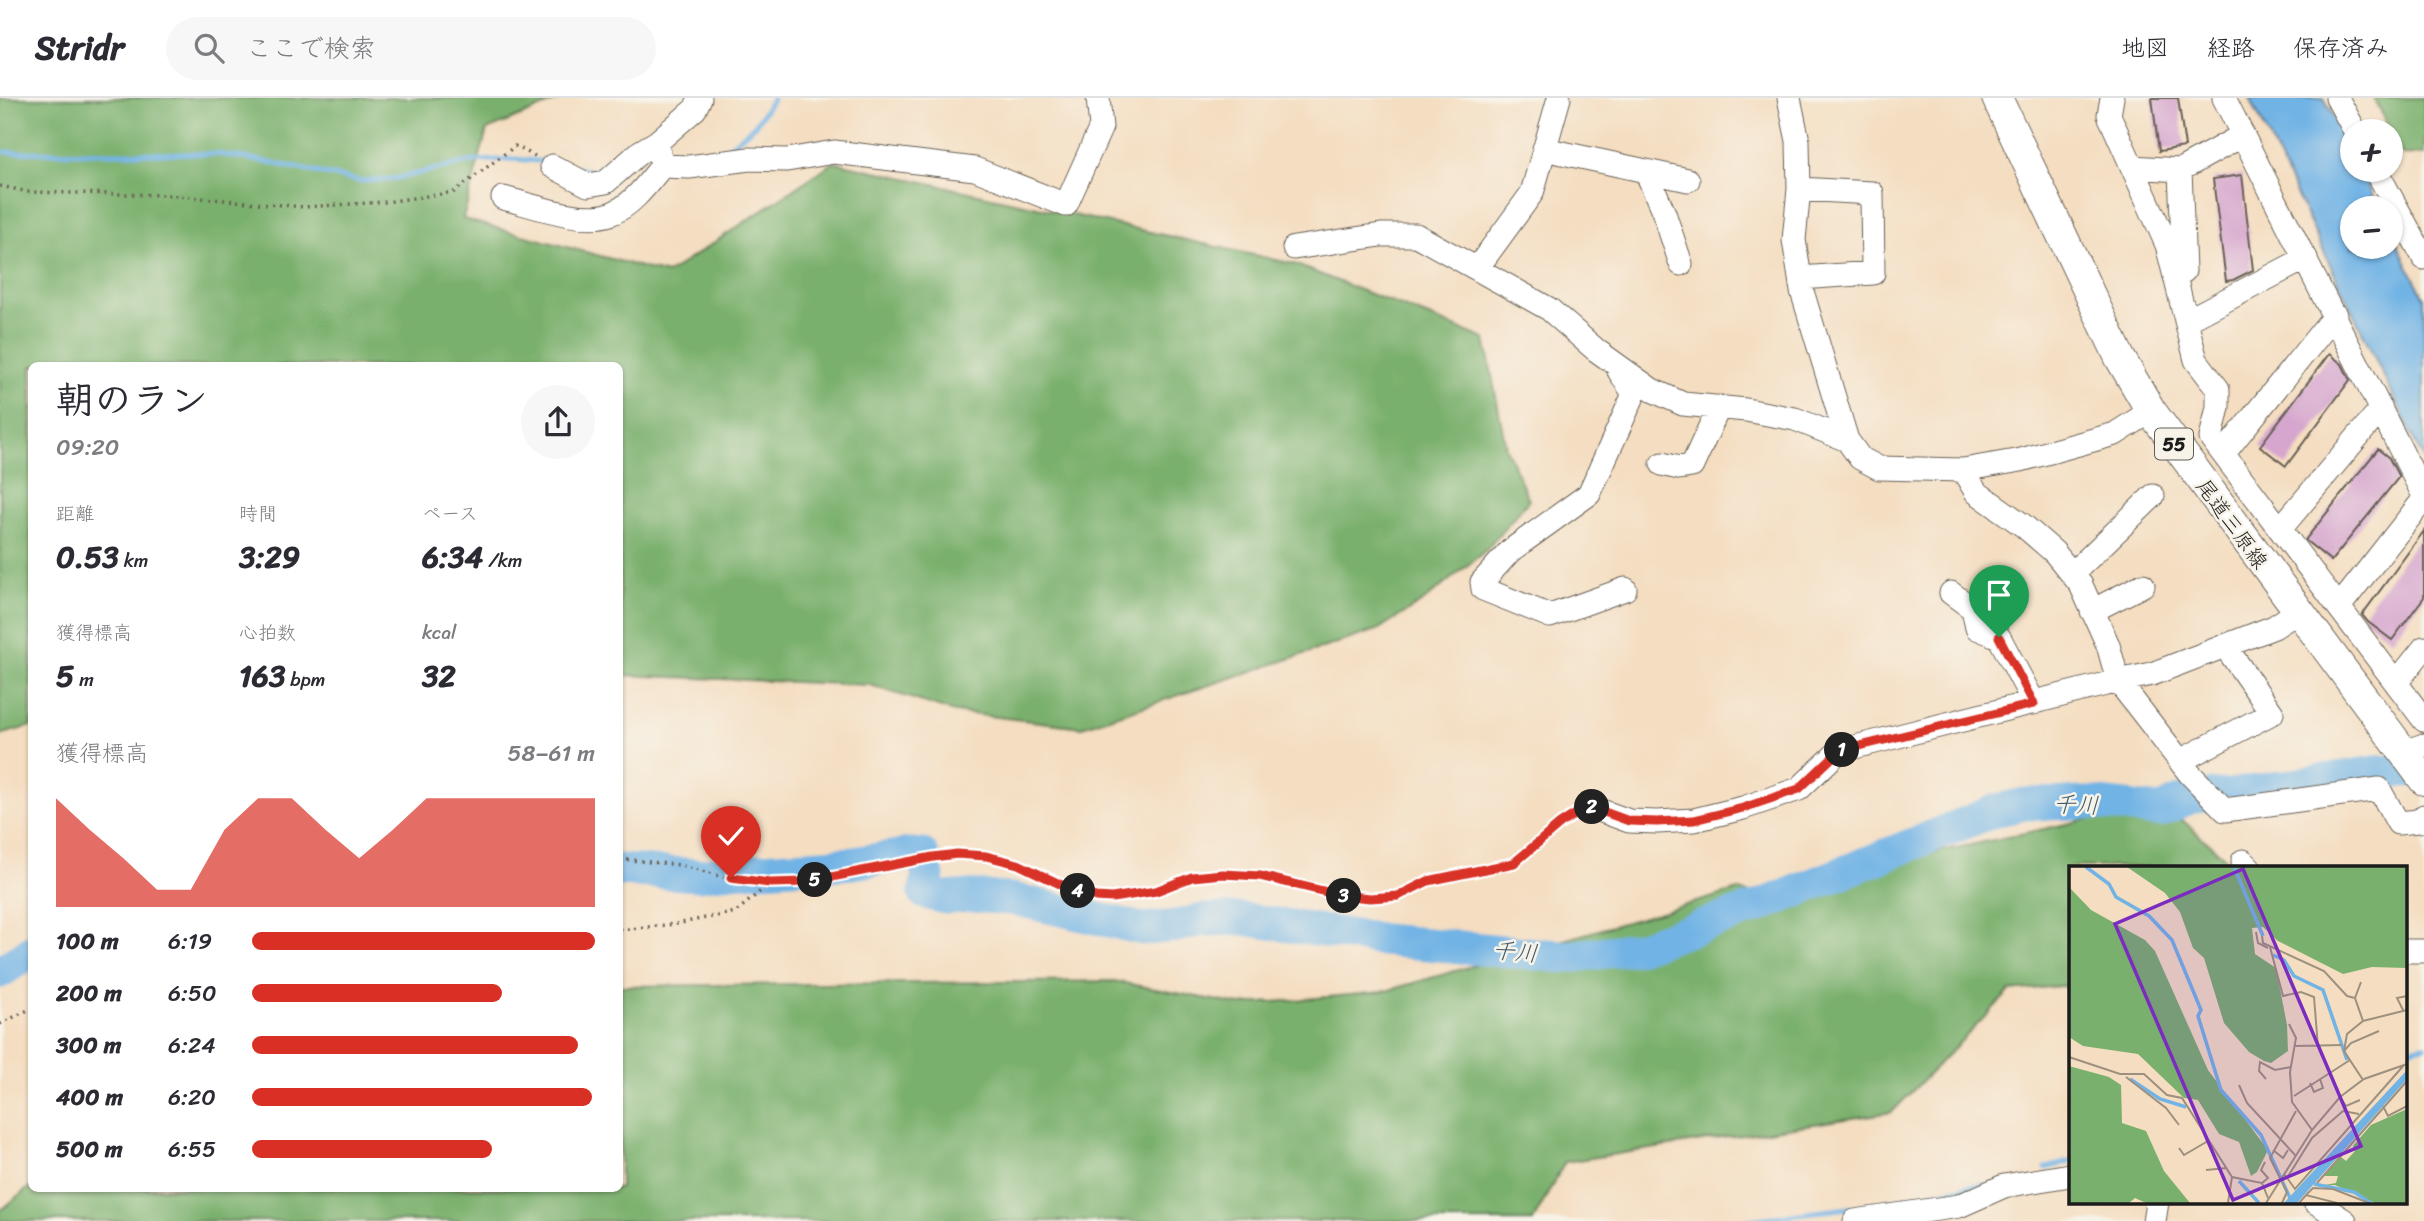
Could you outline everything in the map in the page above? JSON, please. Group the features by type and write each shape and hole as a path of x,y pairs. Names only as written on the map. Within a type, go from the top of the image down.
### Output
{"main road":[{"name":"尾道三原線","path":"1997,98 2120,358 2151,411 2297,612 2411,751 2424,780"}],"street":[{"path":"552,166 588,185 606,182 695,109 700,98"},
{"path":"662,166 689,167 749,159 787,160 834,152 975,169 1066,205 1101,127 1098,98"},
{"path":"1789,98 1798,141 1799,190 1794,240 1801,291 1847,440 1860,458 1879,468 1963,470 2021,460 2115,434 2151,411"},
{"path":"2112,98 2109,115 2167,245 2196,360 2218,388 2218,407 2211,438 2424,720"},
{"path":"2224,98 2424,497 2339,607"},
{"path":"2337,98 2348,119"},
{"path":"1478,268 1532,193 1544,149 1552,100"},
{"path":"2132,167 2180,170 2243,135"},
{"path":"657,142 662,166"},
{"path":"1544,149 1688,180"},
{"path":"503,198 564,214 594,217 612,213 642,191 662,166"},
{"path":"2180,170 2186,321"},
{"path":"1646,171 1681,264"},
{"path":"2383,182 2424,258"},
{"path":"1799,190 1872,193 1873,273 1800,278"},
{"path":"1294,248 1381,235 1416,235 1549,309 1596,350 1652,390 1683,404 1746,410 1795,419 1847,440"},
{"path":"2186,321 2306,258"},
{"path":"2224,453 2335,315"},
{"path":"1614,363 1634,394 1589,494 1510,551 1482,582 1483,589 1549,616 1625,589"},
{"path":"1662,464 1679,468 1692,466 1719,407"},
{"path":"2281,528 2381,409"},
{"path":"1963,470 1976,492 2024,526 2054,552 2081,585 2108,645 2118,681 2180,761 2225,810 2379,789 2398,823 2419,821 2424,816"},
{"path":"2072,574 2153,496"},
{"path":"2092,611 2143,585"},
{"path":"1951,593 1973,608 1977,628 1999,637 2034,704"},
{"path":"1588,806 1629,821 1657,822 1694,820 1743,808 1799,789 1839,751 2152,674 2274,627 2297,612"},
{"path":"2180,761 2272,713 2225,646"},
{"path":"2396,683 2424,648"},
{"path":"2406,951 2424,951"},
{"path":"1855,1221 1961,1213 2004,1186 2069,1175"},
{"path":"2318,1204 2345,1221"}],"path":[{"path":"0,187 29,192 167,195 304,207 385,202 453,192 515,146 552,166"},
{"path":"623,859 680,865 731,878 770,883 806,882 957,854 986,856 1018,864 1066,887 1096,897 1112,898 1156,891 1192,877 1223,874 1260,876 1339,895 1370,898 1398,896 1428,881 1514,863 1560,824 1588,806"},
{"path":"623,930 736,912 770,883"},
{"path":"0,1024 28,1011"}],"green space":[{"path":"0,98 564,98 487,130 463,219 667,274 834,162 1294,264 1485,339 1506,448 1529,500 1486,550 1424,601 1377,630 1082,727 954,712 870,685 623,675 623,362 28,362 28,727 0,735"},
{"path":"2374,98 2424,98 2424,155 2403,154 2403,119 2384,119"},
{"path":"2163,803 2232,866 2069,866 2069,985 2010,991 1892,1112 1565,1162 1533,1221 0,1221 0,1211 28,1188 28,1192 623,1192 623,986 1114,981 1240,1005 1382,992 1738,890 1781,903 1924,855"}],"water":[{"path":"2250,98 2324,98 2340,130 2340,182 2366,182 2373,196 2340,196 2340,259 2403,259 2403,255 2424,298 2424,460"}],"building":[{"path":"2152,98 2178,98 2185,147 2159,151"},
{"path":"2242,175 2253,270 2226,281 2213,179"},
{"path":"2329,354 2342,364 2350,380 2286,466 2260,446"},
{"path":"2378,449 2389,458 2399,477 2331,561 2305,540"},
{"path":"2424,531 2424,597 2392,640 2362,615"}],"waterway":[{"path":"721,154 755,125 773,98"},
{"path":"0,152 217,154 359,181 393,179 473,161 515,159 548,162"},
{"path":"575,168 603,173"},
{"name":"千川","path":"623,870 699,875 854,863 910,854 923,855 928,876 925,893 945,898 970,896 1013,899 1143,929 1177,926 1202,920 1243,919 1383,940 1568,957 1638,948 1760,906 1997,810 2025,804 2090,803 2159,811 2192,797 2230,795 2375,772 2424,770"},
{"name":"千川","path":"0,972 28,954"},
{"path":"2406,1050 2424,1046"},
{"path":"2046,1168 2069,1162"},
{"path":"1740,1221 1873,1205 1983,1184"}],"route":[{"path":"731,878 770,883 806,882 957,854 986,856 1018,864 1066,887 1096,897 1112,898 1156,891 1192,877 1223,874 1260,876 1339,895 1370,898 1398,896 1428,881 1514,863 1560,824 1588,806 1629,821 1694,820 1743,808 1799,789 1839,751 2034,704 1999,637"}]}
